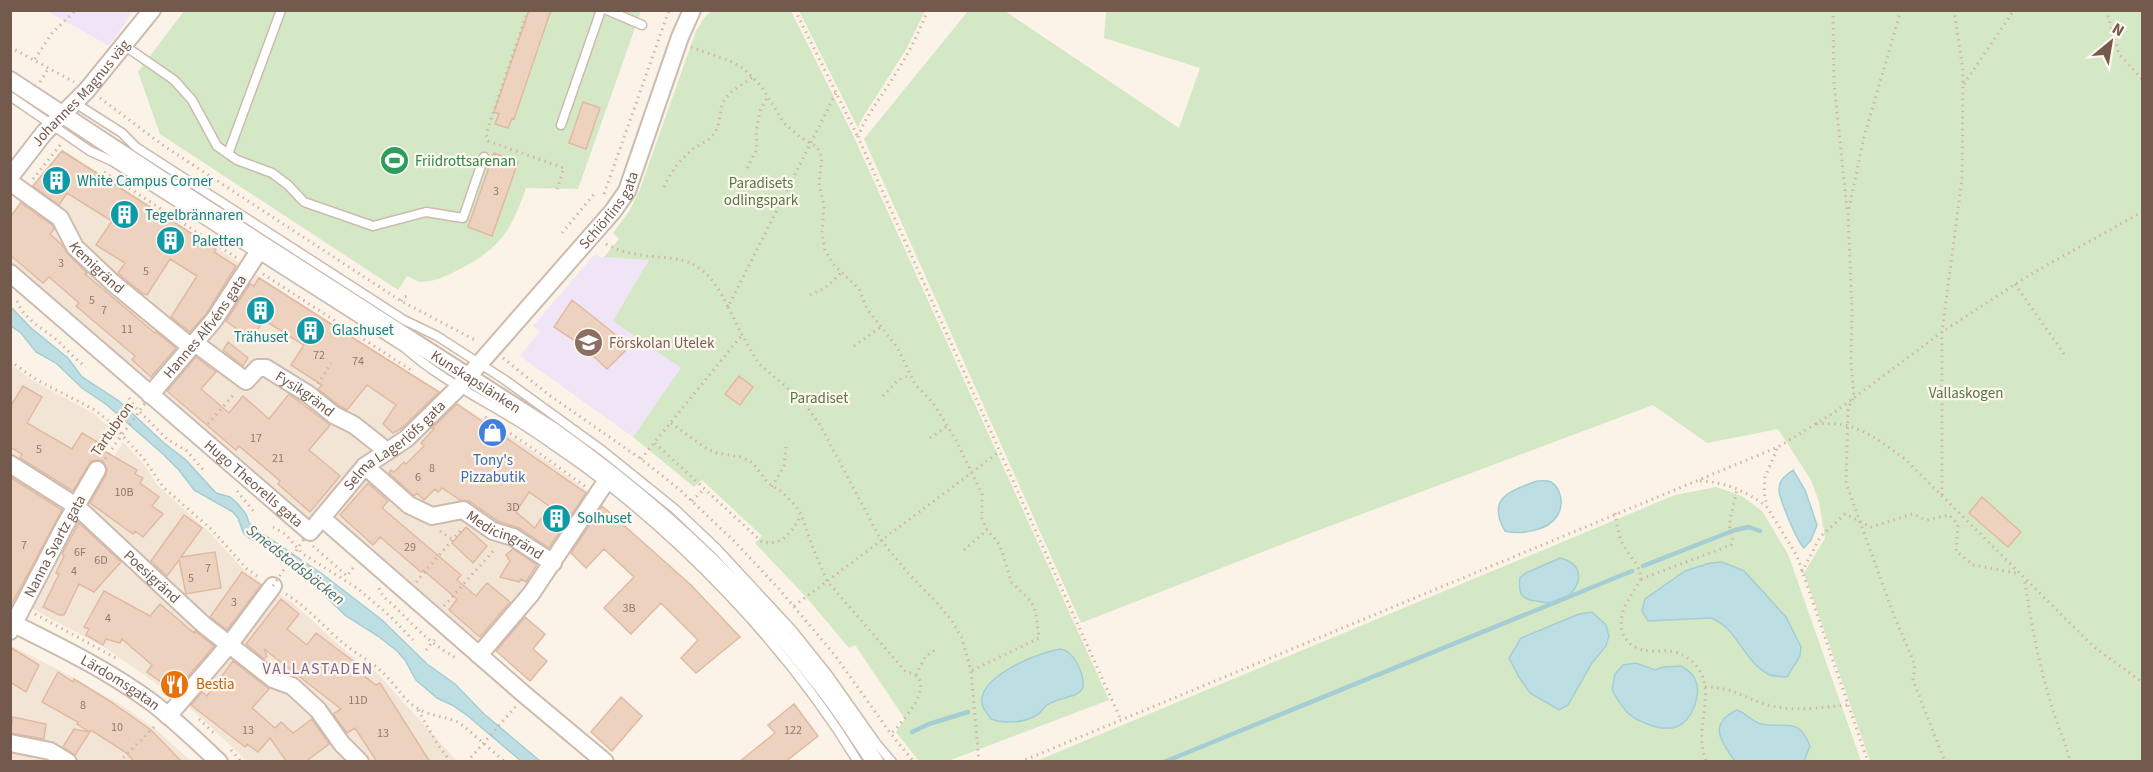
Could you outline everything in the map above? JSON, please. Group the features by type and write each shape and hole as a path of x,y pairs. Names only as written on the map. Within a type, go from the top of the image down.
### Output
{"street":[{"name":"Johannes Magnus väg","path":"10,177 57,120 125,46 152,10"},
{"name":"Schiörlins gata","path":"469,376 608,206 627,192 680,37 692,10"},
{"name":"Kunskapslänken","path":"10,80 57,120 469,376 597,461 708,558 782,637 820,683 875,762"},
{"name":"Kemigränd","path":"17,187 60,218 75,247 113,283 193,345"},
{"name":"Hannes Alfvéns gata","path":"148,398 214,320 253,260"},
{"name":"Hugo Theorells gata","path":"10,273 148,398 198,436 307,536 321,518 605,762"},
{"path":"193,345 246,381"},
{"name":"Fysikgränd","path":"246,381 258,368 266,368 310,396 334,415 354,425 387,451"},
{"name":"Selma Lagerlöfs gata","path":"321,518 365,466 406,439 469,376"},
{"name":"Poesigränd","path":"10,464 76,506 204,625 273,679 292,686 318,710 342,744 360,762"},
{"name":"Medicingränd","path":"365,466 409,505 432,516 463,510 493,531 513,537 553,563"},
{"name":"Nanna Svartz gata","path":"12,625 97,470"},
{"path":"479,655 531,594 601,489"},
{"path":"162,723 229,645 273,586"},
{"name":"Lärdomsgatan","path":"12,625 74,653 110,674 162,723 219,762"},
{"path":"10,743 50,751 68,762"}],"lane":[{"path":"228,154 281,10"},
{"path":"561,125 600,10"},
{"path":"607,10 642,25"},
{"path":"125,46 174,80 192,100 217,146 228,154 237,160 272,173 288,185 304,202 373,226 426,212 463,218 484,158"},
{"path":"10,96 57,120 90,151 112,161 253,260 405,348 424,364 469,376 630,472 675,509 717,549 792,630 892,762"},
{"path":"75,102 122,133 136,147 394,314 437,336 469,376 532,431 571,457 601,489 673,542 738,606 773,645 809,691 841,734 858,762"}],"path":[{"path":"35,59 52,33 75,10"},
{"path":"528,10 486,134 488,141 564,168 557,189"},
{"path":"608,206 669,10"},
{"path":"795,10 858,137 1120,718"},
{"path":"858,137 864,121 896,75 928,10"},
{"path":"1833,10 1834,84 1848,213 1852,310 1851,363 1854,398 1848,409 1846,483 1893,613 1915,665 1913,681 1945,762"},
{"path":"1848,213 1864,137 1901,10"},
{"path":"1942,495 1942,332 1962,178 1963,71 1954,10"},
{"path":"1963,86 2014,10"},
{"path":"2106,10 2119,54 2142,79"},
{"path":"687,46 743,68 768,96 784,123 800,137 817,147 822,158 819,183 825,214 823,242 829,259 859,289 867,309 897,347 915,384 933,403 947,426 982,494 982,519 1002,551 1011,582 1027,597 1036,614 1039,638 971,671"},
{"path":"10,47 35,59 115,108 164,146 401,301 404,297 409,296"},
{"path":"664,187 678,164 690,151 707,141 715,133 722,106 730,93 753,77"},
{"path":"728,307 836,93"},
{"path":"747,168 757,149 756,132 760,111 768,96"},
{"path":"17,187 61,144"},
{"path":"104,172 253,260 350,333 415,373"},
{"path":"562,233 594,194"},
{"path":"1020,762 1120,718 1778,447 1854,398 1942,332 2015,284 2142,212"},
{"path":"601,242 619,252 678,258 691,263 712,279 759,364 803,401 820,425 881,540 952,621 962,638 971,671 979,762"},
{"path":"810,295 825,288 841,273"},
{"path":"2015,284 2064,354"},
{"path":"15,298 27,318 56,339 86,367"},
{"path":"854,346 881,327"},
{"path":"641,459 742,335"},
{"path":"10,361 37,380 95,410 112,424 144,459 163,487 212,531 247,569 296,600 354,652 382,671 405,699 417,708 460,723 506,762"},
{"path":"310,396 332,363"},
{"path":"883,396 892,385 910,375"},
{"path":"198,436 246,381"},
{"path":"128,396 136,408 167,439 187,451 204,471"},
{"name":"Tartubron","path":"97,470 148,398"},
{"path":"482,415 601,489"},
{"path":"1814,424 1832,422 1849,425 1875,437 1898,453 2094,647 2142,682"},
{"path":"671,423 707,449 748,460 756,466 772,487 782,492 801,514 827,581 906,672 916,675"},
{"path":"930,438 947,426"},
{"path":"655,443 762,542 770,544 789,536 801,514"},
{"path":"772,487 784,466 786,447"},
{"path":"1778,447 1765,477 1764,492 1767,507 1797,556 1868,762"},
{"path":"794,606 999,452"},
{"path":"1698,480 1737,489 1767,507"},
{"path":"233,487 255,513"},
{"path":"692,501 705,488"},
{"path":"1707,762 1702,741 1705,687 1698,668 1690,660 1673,651 1640,649 1626,641 1622,635 1622,614 1641,579 1731,545 1733,541 1729,533 1729,525 1737,489"},
{"path":"408,593 460,531 463,510"},
{"path":"1615,513 1620,538 1638,565 1641,579"},
{"path":"1802,572 1820,537 1845,514 1871,527 1913,514 1926,520 1949,515 1958,524 1956,551 1973,565 2018,573"},
{"path":"273,527 285,534 303,554 357,588 391,617 413,640"},
{"path":"964,550 987,530"},
{"path":"435,616 507,535"},
{"path":"273,586 307,536 347,576 359,562"},
{"path":"2025,580 2039,662 2070,762"},
{"path":"382,581 379,586 382,595 432,643 464,662"},
{"path":"426,650 441,633"},
{"path":"891,735 914,707 920,693 916,675 925,657 936,649"},
{"path":"1705,687 1733,690 1774,707 1812,708 1848,705"},
{"path":"468,762 517,705"},
{"path":"417,708 438,745 451,762"},
{"path":"147,719 162,723"},
{"path":"119,762 162,723"}],"shaded area":[{"path":"47,11 133,11 109,46"},
{"path":"62,149 243,265 209,318 152,383 11,264 11,215 22,197"},
{"name":"Förskolan Utelek","path":"595,254 602,258 649,260 682,368 633,437 520,356 540,331 533,326"},
{"path":"255,274 442,393 403,431 356,463 309,520 163,394 222,326"},
{"path":"11,365 35,382 93,413 112,430 57,522 18,603 11,599"},
{"path":"456,402 524,445 589,492 524,590 478,643 333,516 371,472 412,446"},
{"path":"123,442 143,463 158,486 209,532 245,571 265,585 228,636 176,697 104,647 31,608 70,527"},
{"path":"273,591 293,603 360,663 376,672 457,761 247,761 186,704"},
{"path":"10,645 123,706 159,732 191,761 11,761"}],"green space":[{"name":"Friidrottsarenan","path":"184,11 641,11 578,189 526,188 509,227 494,246 484,254 453,273 435,280 419,282 407,276 398,290 160,134 138,72"},
{"name":"Paradiset","path":"711,11 791,11 853,135 1109,700 948,761 919,761 896,732 905,719 855,645 849,648 806,597 755,543 762,536 702,480 694,487 633,437 681,368 613,321 649,260 604,257 619,239 613,233 630,210 640,189 696,31"},
{"path":"799,11 925,11 907,48 858,128"},
{"name":"Vallaskogen","path":"968,11 1005,11 1179,128 1200,68 1104,38 1106,11 2142,11 2142,761 1870,761 1804,573 1825,538 1819,502 1811,480 1778,429 1707,443 1653,405 1306,535 1081,623 864,139"},
{"path":"1716,487 1742,496 1762,511 1788,554 1861,761 1804,761 1806,757 1798,727 1761,724 1737,710 1726,715 1720,722 1735,761 1034,762 1675,495","holes":["1685,571 1732,636 1721,622 1712,618 1648,621 1671,582","1606,646 1592,663 1576,692 1509,658","1636,663 1655,670 1698,695 1686,720"]}],"water":[{"name":"Smedstadsbäcken","path":"10,306 31,328 68,358 82,377 119,401 186,460 216,493 230,497 237,503 246,514 249,523 257,530 321,573 382,620 427,664 455,684 484,714 540,761 521,761 468,716 437,698 416,680 397,651 346,616 285,558 249,538 243,532 233,512 194,490 164,455 107,405 82,388 56,363 36,352 21,333 11,326"},
{"path":"1793,470 1805,490 1817,525 1811,540 1804,548 1789,520 1779,489 1782,480"},
{"path":"1537,481 1549,481 1558,489 1561,503 1557,516 1547,525 1533,531 1505,531 1498,511 1500,503 1504,497 1518,488"},
{"path":"1560,558 1576,567 1578,573 1575,588 1570,594 1555,603 1524,597 1520,591 1520,578"},
{"path":"1722,562 1744,571 1786,617 1801,647 1800,656 1787,677 1770,675 1760,669 1720,622 1711,618 1648,621 1642,611 1645,599 1685,571 1710,563"},
{"path":"1592,612 1606,625 1609,636 1606,646 1592,663 1568,705 1559,710 1530,693 1509,658 1521,638 1579,614"},
{"path":"1060,649 1070,654 1077,663 1082,675 1081,690 1077,694 1047,705 1038,714 1026,720 1008,722 991,719 984,709 982,698 993,680 1027,660"},
{"path":"1636,663 1655,670 1681,666 1693,675 1697,685 1697,699 1691,713 1682,724 1670,728 1656,727 1635,718 1623,708 1612,690 1615,674 1623,665"},
{"path":"1737,710 1758,723 1796,727 1806,737 1810,746 1804,761 1735,761 1721,740 1720,727 1728,715"}],"building":[{"path":"529,10 551,10 514,119 512,118 508,128 495,124 499,114 494,112"},
{"path":"583,102 600,108 586,149 569,143"},
{"path":"62,151 216,249 214,252 236,266 206,314 190,332 171,317 197,276 170,259 147,295 142,293 118,273 125,263 96,245 112,221 67,193 59,205 33,186"},
{"path":"494,153 518,162 492,236 468,227"},
{"path":"21,203 52,225 54,229 50,234 87,273 85,274 176,348 151,377 132,360 135,356 76,306 79,303 49,277 43,283 10,255 10,217"},
{"path":"259,278 439,392 402,428 393,433 383,424 396,405 367,385 347,410 340,406 318,389 322,385 291,365 304,345 264,320 251,339 226,321 250,284 254,286"},
{"path":"572,300 630,346 607,369 583,346 554,327"},
{"path":"228,342 248,358 243,366 223,350"},
{"path":"196,357 216,372 201,389 229,413 243,396 269,419 289,394 330,425 309,450 340,476 310,512 278,484 280,481 239,446 236,450 167,391"},
{"path":"739,376 753,387 740,405 725,394"},
{"path":"23,386 42,397 27,423 72,449 82,433 101,444 99,448 137,470 135,474 143,478 140,483 159,497 152,506 163,514 143,537 135,531 133,534 90,503 106,475 107,469 103,461 91,461 73,491 20,458 22,454 10,447 10,407"},
{"path":"457,404 586,493 549,548 519,528 498,521 469,501 460,500 442,488 438,492 435,489 424,500 417,493 414,496 389,473 391,470 394,472 404,462 406,464 424,446 421,443 434,429 432,428","holes":["529,492 549,506 535,528 516,512"]},
{"path":"10,477 62,510 10,607"},
{"path":"368,483 388,501 382,508 461,575 457,580 476,596 487,583 510,602 480,637 449,610 457,599 380,537 373,545 340,515"},
{"path":"1982,497 2021,532 2008,547 1969,513"},
{"path":"602,506 691,585 740,637 696,673 681,658 698,640 661,603 631,634 604,608 634,577 604,549 586,568 571,553"},
{"path":"184,515 202,528 181,557 215,552 221,588 186,594 179,560 167,576 151,561"},
{"path":"79,523 121,562 94,592 79,584 64,615 59,615 43,607 59,574 56,573 64,556 62,554"},
{"path":"466,527 487,546 473,563 452,543"},
{"path":"513,549 537,565 526,582 521,579 519,582 500,577 510,561 506,555"},
{"path":"242,572 261,585 227,630 210,617"},
{"path":"104,591 150,616 160,604 194,633 195,631 214,646 175,692 147,672 152,665 122,639 120,643 106,639 103,645 86,635 89,629 84,627"},
{"path":"281,599 299,614 287,629 307,645 316,633 357,664 354,668 376,685 380,683 430,762 377,762 355,728 347,733 333,714 341,709 264,649 267,656 264,659 246,644"},
{"path":"525,617 545,634 533,649 547,661 530,681 496,651"},
{"path":"10,647 39,665 26,692 10,682"},
{"path":"233,661 269,689 252,708 275,728 281,722 293,733 312,719 329,744 305,762 287,762 270,738 258,752 247,744 245,747 191,705 202,692 207,696"},
{"path":"58,672 111,702 151,730 182,762 135,762 125,752 91,730 75,755 63,747 74,729 89,732 77,724 78,722 42,702"},
{"path":"621,697 642,716 612,751 591,732"},
{"path":"794,704 818,736 785,762 739,762 775,733 768,725"},
{"path":"13,717 46,724 44,739 10,733"}],"waterway":[{"path":"1643,566 1735,530 1749,527 1760,531"},
{"path":"1164,762 1632,571"},
{"path":"912,732 929,724 968,712"}],"place":[{"name":"Friidrottsarenan","path":"394,161"},
{"name":"White Campus Corner","path":"56,181"},
{"name":"Tegelbrännaren","path":"124,215"},
{"name":"Paletten","path":"171,241"},
{"name":"Trähuset","path":"261,310"},
{"name":"Glashuset","path":"311,330"},
{"name":"Förskolan Utelek","path":"588,343"},
{"name":"Tony's Pizzabutik","path":"493,433"},
{"name":"Solhuset","path":"556,518"},
{"name":"Bestia","path":"175,684"}],"district":[{"name":"VALLASTADEN","path":"318,668"}],"park label":[{"name":"Paradisets odlingspark","path":"761,192"}]}
